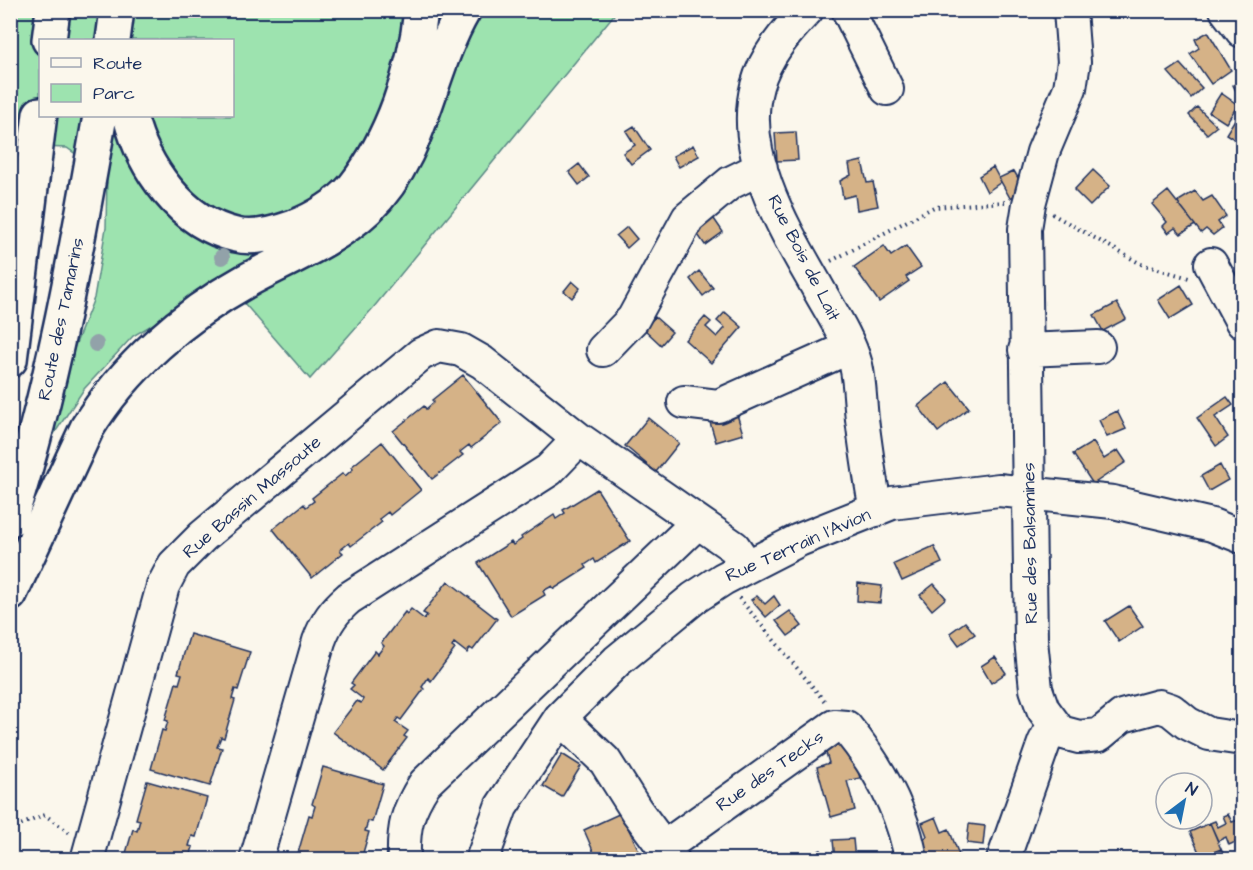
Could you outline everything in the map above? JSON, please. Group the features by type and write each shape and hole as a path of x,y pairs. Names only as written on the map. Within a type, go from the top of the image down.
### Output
{"highway":[{"path":"49,39 53,10"},
{"path":"112,39 117,10"},
{"path":"131,39 134,10"},
{"path":"130,117 136,139 152,170 179,202 211,226 238,236 272,234 305,223 341,200 354,187 378,150 398,108 413,54 421,10"},
{"path":"10,594 76,448 99,407 124,378 178,328 218,298 344,228 367,208 395,177 426,107 447,42 464,10"},
{"path":"10,360 40,117"},
{"name":"Route des Tamarins","path":"10,519 36,435 54,363 75,262 100,117"}],"street":[{"name":"Rue Bois de Lait","path":"807,10 774,50 757,85 753,113 761,168 776,208 838,324 856,364 867,460 876,510"},
{"path":"848,10 887,89"},
{"name":"Rue des Balsamines","path":"1058,729 1043,709 1036,690 1031,640 1025,230 1029,204 1043,152 1070,88 1074,62 1070,10"},
{"path":"1226,10 1242,31"},
{"path":"603,350 633,319 688,218 730,183 761,168"},
{"path":"1211,264 1242,322"},
{"name":"Rue Bassin Massoute","path":"88,853 163,586 174,565 203,536 421,354 440,346 460,350 482,362 579,439 734,547 735,572"},
{"path":"1025,350 1098,347"},
{"path":"684,402 718,406 848,348"},
{"path":"256,860 319,641 326,622 335,610 349,598 549,470 579,439"},
{"name":"Rue Terrain l'Avion","path":"482,860 501,807 560,718 617,661 694,598 735,572 800,540 892,503 959,493 999,490 1113,502 1212,525 1242,537"},
{"path":"404,860 403,836 408,809 425,783 698,522"},
{"path":"1003,860 1044,743 1048,735 1058,729 1079,737 1098,735 1122,717 1159,706 1172,710 1187,723 1209,734 1242,739"},
{"name":"Rue des Tecks","path":"560,718 605,761 668,854 834,726 846,727 867,755 896,804 912,860"}],"path":[{"path":"735,572 846,727"},
{"path":"10,829 45,815 88,853"}],"green space":[{"path":"11,11 617,11 373,308 310,379 225,281 133,336 84,389 40,455 73,351 94,298 106,228 107,176 67,148 12,146 11,152"}],"building":[{"path":"1208,32 1231,70 1211,84 1190,54 1199,48 1195,39"},
{"path":"1180,64 1202,88 1191,98 1168,72"},
{"path":"1242,81 1242,103 1233,85"},
{"path":"1221,93 1238,105 1226,123 1209,112"},
{"path":"1197,107 1217,126 1207,134 1189,115"},
{"path":"1237,116 1242,119 1240,143 1226,134"},
{"path":"634,126 650,150 631,164 623,153 635,145 626,131"},
{"path":"796,132 798,160 777,161 775,133"},
{"path":"693,145 699,156 679,167 673,156"},
{"path":"862,161 867,183 873,182 878,206 857,210 855,195 843,198 840,181 851,175 849,164"},
{"path":"579,164 589,177 579,185 569,172"},
{"path":"993,167 1001,182 987,192 979,176"},
{"path":"1093,170 1110,186 1090,206 1074,190"},
{"path":"1014,171 1025,190 1010,198 999,178"},
{"path":"1168,191 1195,225 1181,234 1175,228 1168,233 1163,226 1167,222 1152,204"},
{"path":"1195,191 1203,201 1212,196 1226,216 1218,222 1222,228 1213,235 1206,229 1201,233 1177,202"},
{"path":"712,216 723,232 705,245 694,229"},
{"path":"627,227 637,239 627,248 616,236"},
{"path":"884,246 891,256 906,246 921,267 906,277 909,281 879,302 854,267"},
{"path":"699,271 713,288 703,296 690,279"},
{"path":"572,281 580,288 572,298 564,291"},
{"path":"1181,285 1193,305 1170,319 1158,300"},
{"path":"1117,303 1126,319 1103,331 1094,315"},
{"path":"725,312 742,327 711,363 685,340 705,317 711,322 706,327 717,337 725,328 717,321"},
{"path":"655,317 672,332 661,345 644,329"},
{"path":"463,375 502,423 471,448 469,445 460,452 463,455 432,479 393,431 424,406 426,409 434,402 432,400"},
{"path":"948,382 969,408 938,432 918,406"},
{"path":"1227,397 1233,405 1215,417 1228,437 1216,446 1197,418"},
{"path":"736,411 743,434 716,442 709,419"},
{"path":"1117,411 1126,429 1107,437 1099,420"},
{"path":"648,418 679,443 656,472 625,446"},
{"path":"382,442 421,490 390,515 388,512 379,519 382,522 351,546 349,543 340,550 343,553 312,578 273,529 304,504 306,507 314,501 312,498 343,473 345,476 353,469 351,467"},
{"path":"1093,442 1104,459 1118,450 1126,462 1093,484 1073,454"},
{"path":"1220,465 1228,480 1209,491 1201,476"},
{"path":"597,489 630,541 596,563 594,559 585,565 587,568 554,589 552,586 543,591 545,595 511,616 478,563 511,542 513,545 554,515 556,519 565,513 563,510"},
{"path":"934,546 942,563 902,581 894,564"},
{"path":"448,581 497,619 473,650 470,648 467,653 454,643 452,647 455,649 431,681 428,678 422,687 424,689 401,720 398,718 395,722 408,731 404,736 407,738 383,770 333,732 357,701 361,703 363,699 350,689 354,685 351,683 375,651 378,654 384,646 381,643 405,612 407,614 411,609 424,619 427,615 423,613"},
{"path":"858,583 882,586 880,603 857,601"},
{"path":"934,584 946,598 932,610 920,595"},
{"path":"757,596 765,604 774,596 780,605 766,617 751,600"},
{"path":"1129,606 1143,626 1119,642 1105,621"},
{"path":"790,611 802,626 788,636 776,621"},
{"path":"965,622 975,634 959,645 950,633"},
{"path":"190,634 250,652 238,690 235,689 232,699 235,700 224,738 221,737 217,747 222,748 210,786 151,769 162,730 165,731 168,721 165,720 176,683 179,684 182,674 178,673"},
{"path":"995,657 1006,673 991,683 981,666"},
{"path":"849,739 860,778 847,781 855,810 831,817 817,767 829,763 824,746"},
{"path":"562,754 581,766 562,797 543,786"},
{"path":"323,767 383,784 372,822 368,821 365,831 369,832 361,860 319,860 298,853 309,815 312,816 315,806 312,804"},
{"path":"147,781 207,798 196,837 192,836 189,846 193,847 189,860 124,860 133,829 137,831 140,820 136,819"},
{"path":"621,813 641,855 632,860 597,860 584,830"},
{"path":"1228,814 1232,822 1242,819 1242,839 1229,845 1226,837 1218,841 1214,831 1214,821 1218,827 1226,823 1223,816"},
{"path":"936,817 942,832 949,829 959,855 950,860 929,860 921,842 927,836 922,823"},
{"path":"969,824 985,826 983,845 967,843"},
{"path":"1213,831 1221,849 1201,857 1190,832"},
{"path":"853,839 855,860 835,860 833,840"},
{"path":"1221,849 1224,855 1215,860 1202,860 1201,857"},
{"path":"821,850 825,860 793,860"}]}
